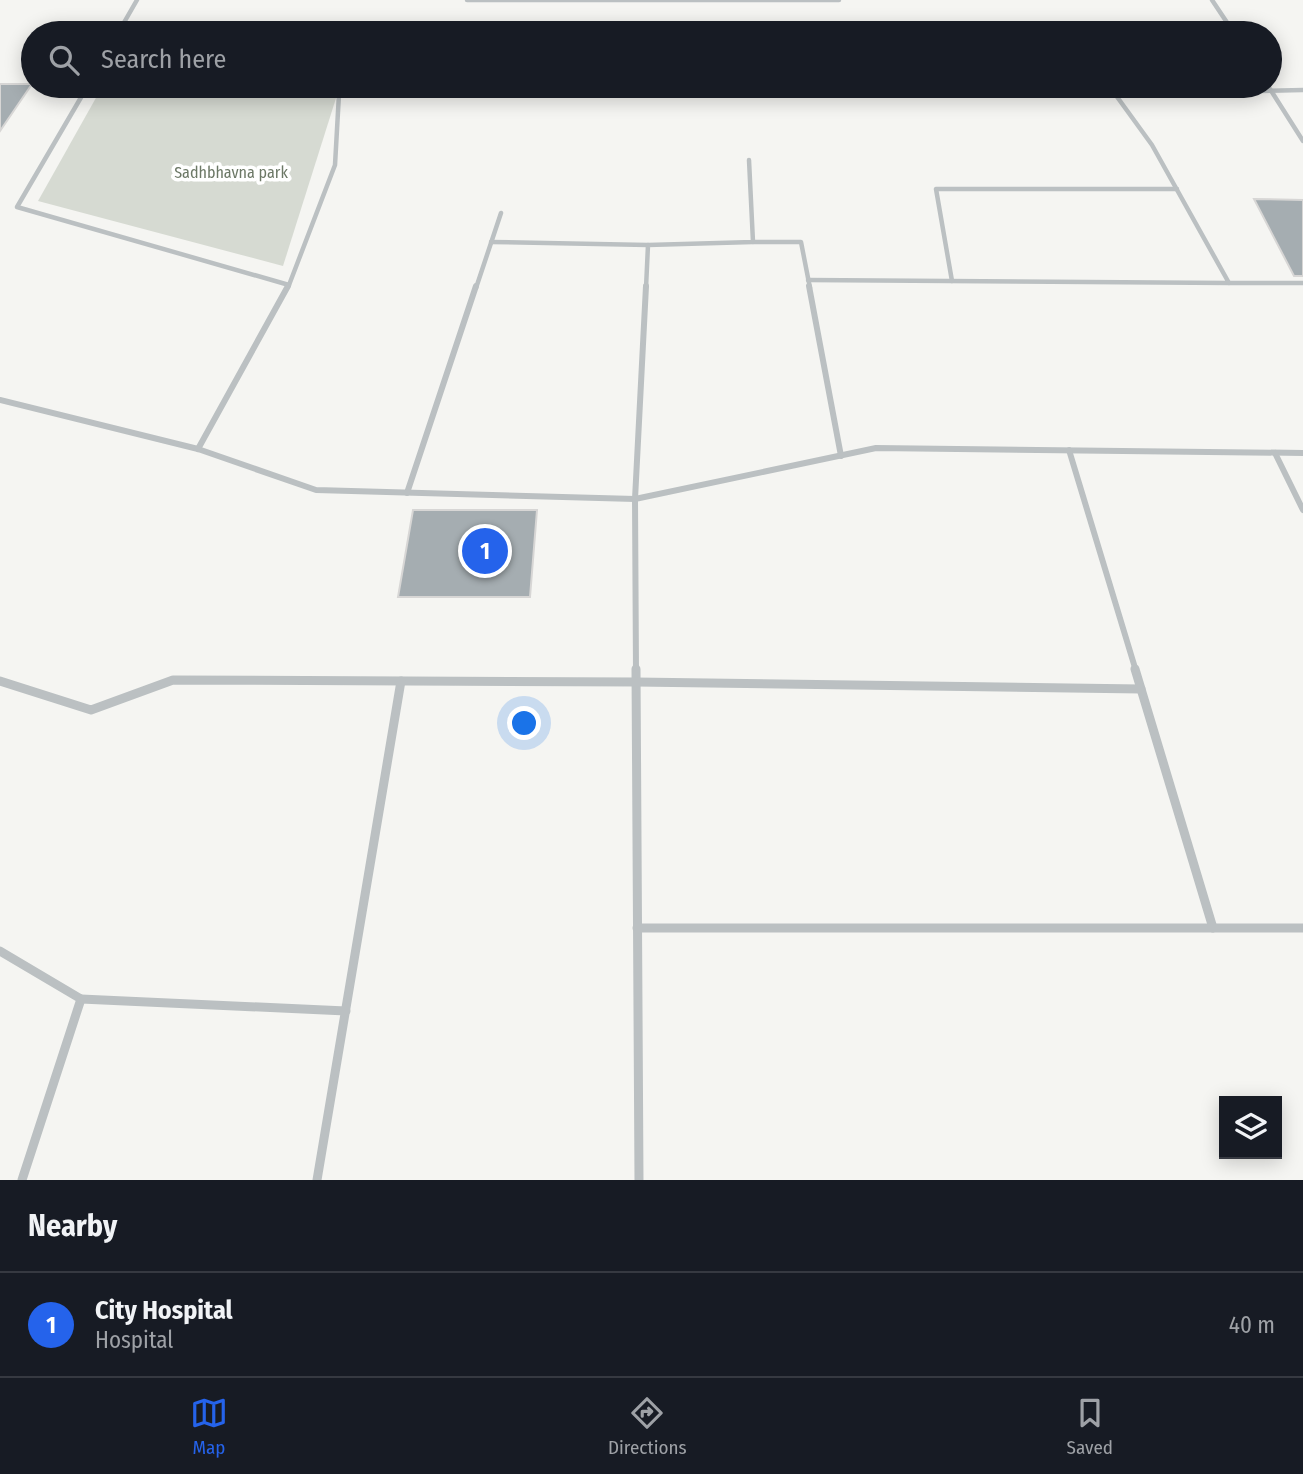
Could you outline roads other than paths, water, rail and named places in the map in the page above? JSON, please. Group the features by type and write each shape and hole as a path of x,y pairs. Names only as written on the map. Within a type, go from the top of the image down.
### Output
{"street":[{"path":"125,21 137,0"},
{"path":"467,0 839,0"},
{"path":"1212,0 1226,21"},
{"path":"1282,89 1303,90"},
{"path":"81,98 17,207 289,285"},
{"path":"198,449 289,285 335,165 339,98"},
{"path":"1118,98 1153,145 1229,284"},
{"path":"1275,98 1303,141"},
{"path":"749,160 753,242"},
{"path":"952,281 936,189 1177,189"},
{"path":"407,493 501,213"},
{"path":"491,242 648,245 801,242 841,456"},
{"path":"639,1180 635,499 648,245"},
{"path":"808,280 1303,283"},
{"path":"0,400 198,449 316,490 635,499 876,448 1303,453"},
{"path":"1069,450 1213,928"},
{"path":"1275,453 1303,510"},
{"path":"0,681 91,710 173,680 636,682 1141,689"},
{"path":"317,1180 401,681"},
{"path":"637,928 1303,928"},
{"path":"0,951 81,999 346,1011"},
{"path":"22,1180 81,999"}],"place":[{"name":"City Hospital","path":"485,551"}],"park label":[{"name":"Sadhbhavna park","path":"231,172"}]}
